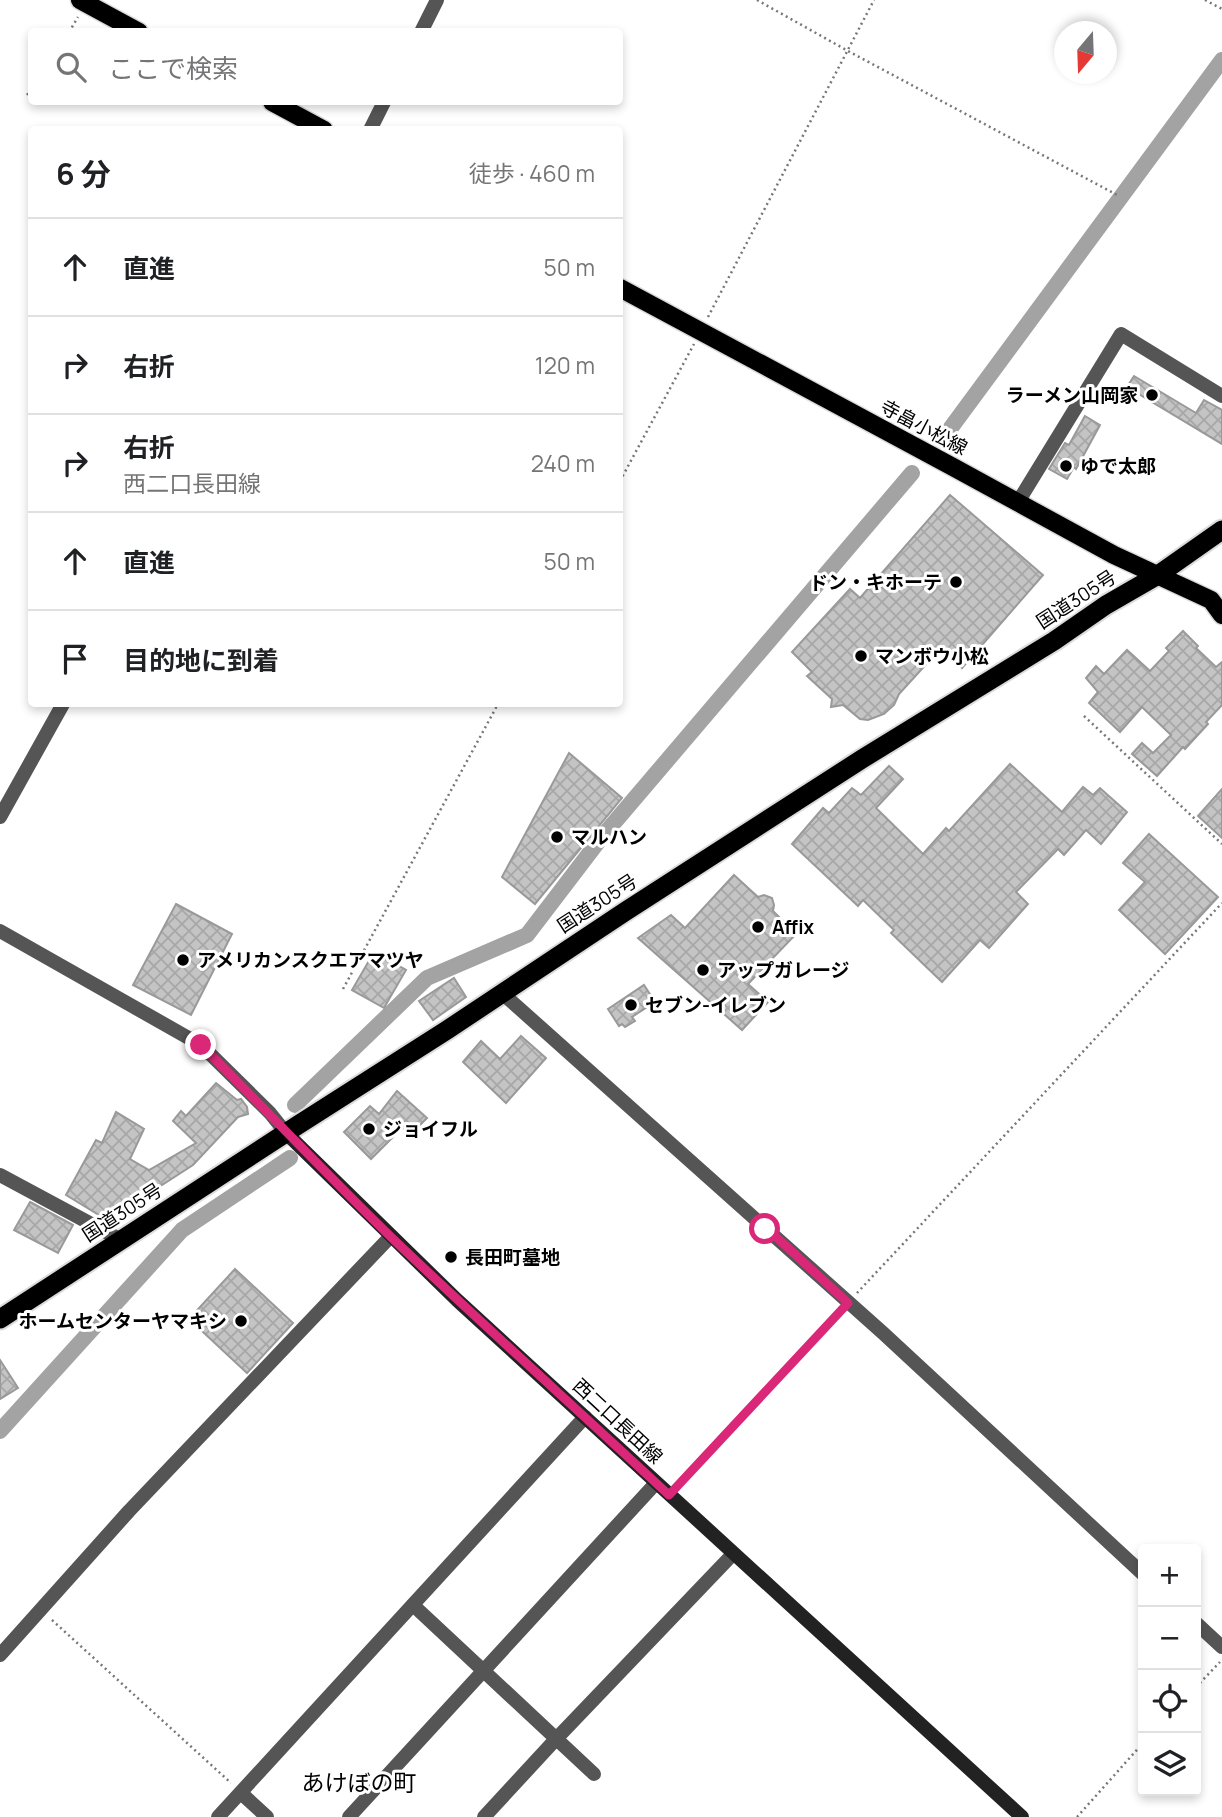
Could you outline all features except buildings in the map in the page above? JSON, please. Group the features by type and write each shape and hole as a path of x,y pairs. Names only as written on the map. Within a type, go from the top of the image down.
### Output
{"highway":[{"name":"国道305号","path":"0,1319 626,911 839,774 1054,641 1106,605 1158,575 1222,530"}],"main road":[{"path":"80,0 132,28"},
{"path":"277,105 316,126"},
{"name":"寺畠小松線","path":"623,290 1114,555 1217,602 1222,615"},
{"name":"西二口長田線","path":"286,1133 457,1300 1022,1817"}],"street":[{"path":"423,28 437,0"},
{"path":"371,126 382,105"},
{"path":"1018,502 1121,334 1222,396"},
{"path":"0,817 60,707"},
{"path":"0,931 201,1045 270,1113 286,1133"},
{"path":"502,993 848,1303 1138,1569"},
{"path":"0,1175 121,1240"},
{"path":"0,1655 130,1511 391,1236"},
{"path":"218,1817 585,1417"},
{"path":"349,1817 656,1483"},
{"path":"484,1817 733,1554"},
{"path":"413,1605 594,1774"},
{"path":"1201,1628 1222,1647"},
{"path":"241,1793 267,1817"}],"path":[{"path":"757,0 1119,196"},
{"path":"700,332 874,0"},
{"path":"1205,0 1222,9"},
{"path":"623,475 691,350"},
{"path":"343,989 496,707"},
{"path":"1084,716 1222,844"},
{"path":"669,1495 1222,903"},
{"path":"40,1610 241,1793"},
{"path":"1201,1682 1222,1659"},
{"path":"1077,1817 1138,1749"}],"waterway":[{"path":"947,433 1222,60"},
{"path":"295,1105 427,978 527,935 601,838 912,473"},
{"path":"0,1431 182,1230 290,1158"}],"place":[{"name":"ラーメン山岡家","path":"1152,395"},
{"name":"ゆで太郎","path":"1066,466"},
{"name":"ドン・キホーテ","path":"956,582"},
{"name":"マンボウ小松","path":"861,656"},
{"name":"マルハン","path":"557,837"},
{"name":"Affix","path":"758,927"},
{"name":"アメリカンスクエアマツヤ","path":"183,960"},
{"name":"アップガレージ","path":"703,970"},
{"name":"セブン-イレブン","path":"631,1005"},
{"name":"ジョイフル","path":"369,1129"},
{"name":"長田町墓地","path":"451,1257"},
{"name":"ホームセンターヤマキシ","path":"241,1321"}],"district":[{"name":"あけぼの町","path":"359,1783"}],"route":[{"path":"201,1045 270,1113 286,1133 457,1300 669,1495 848,1303 765,1229"}]}
